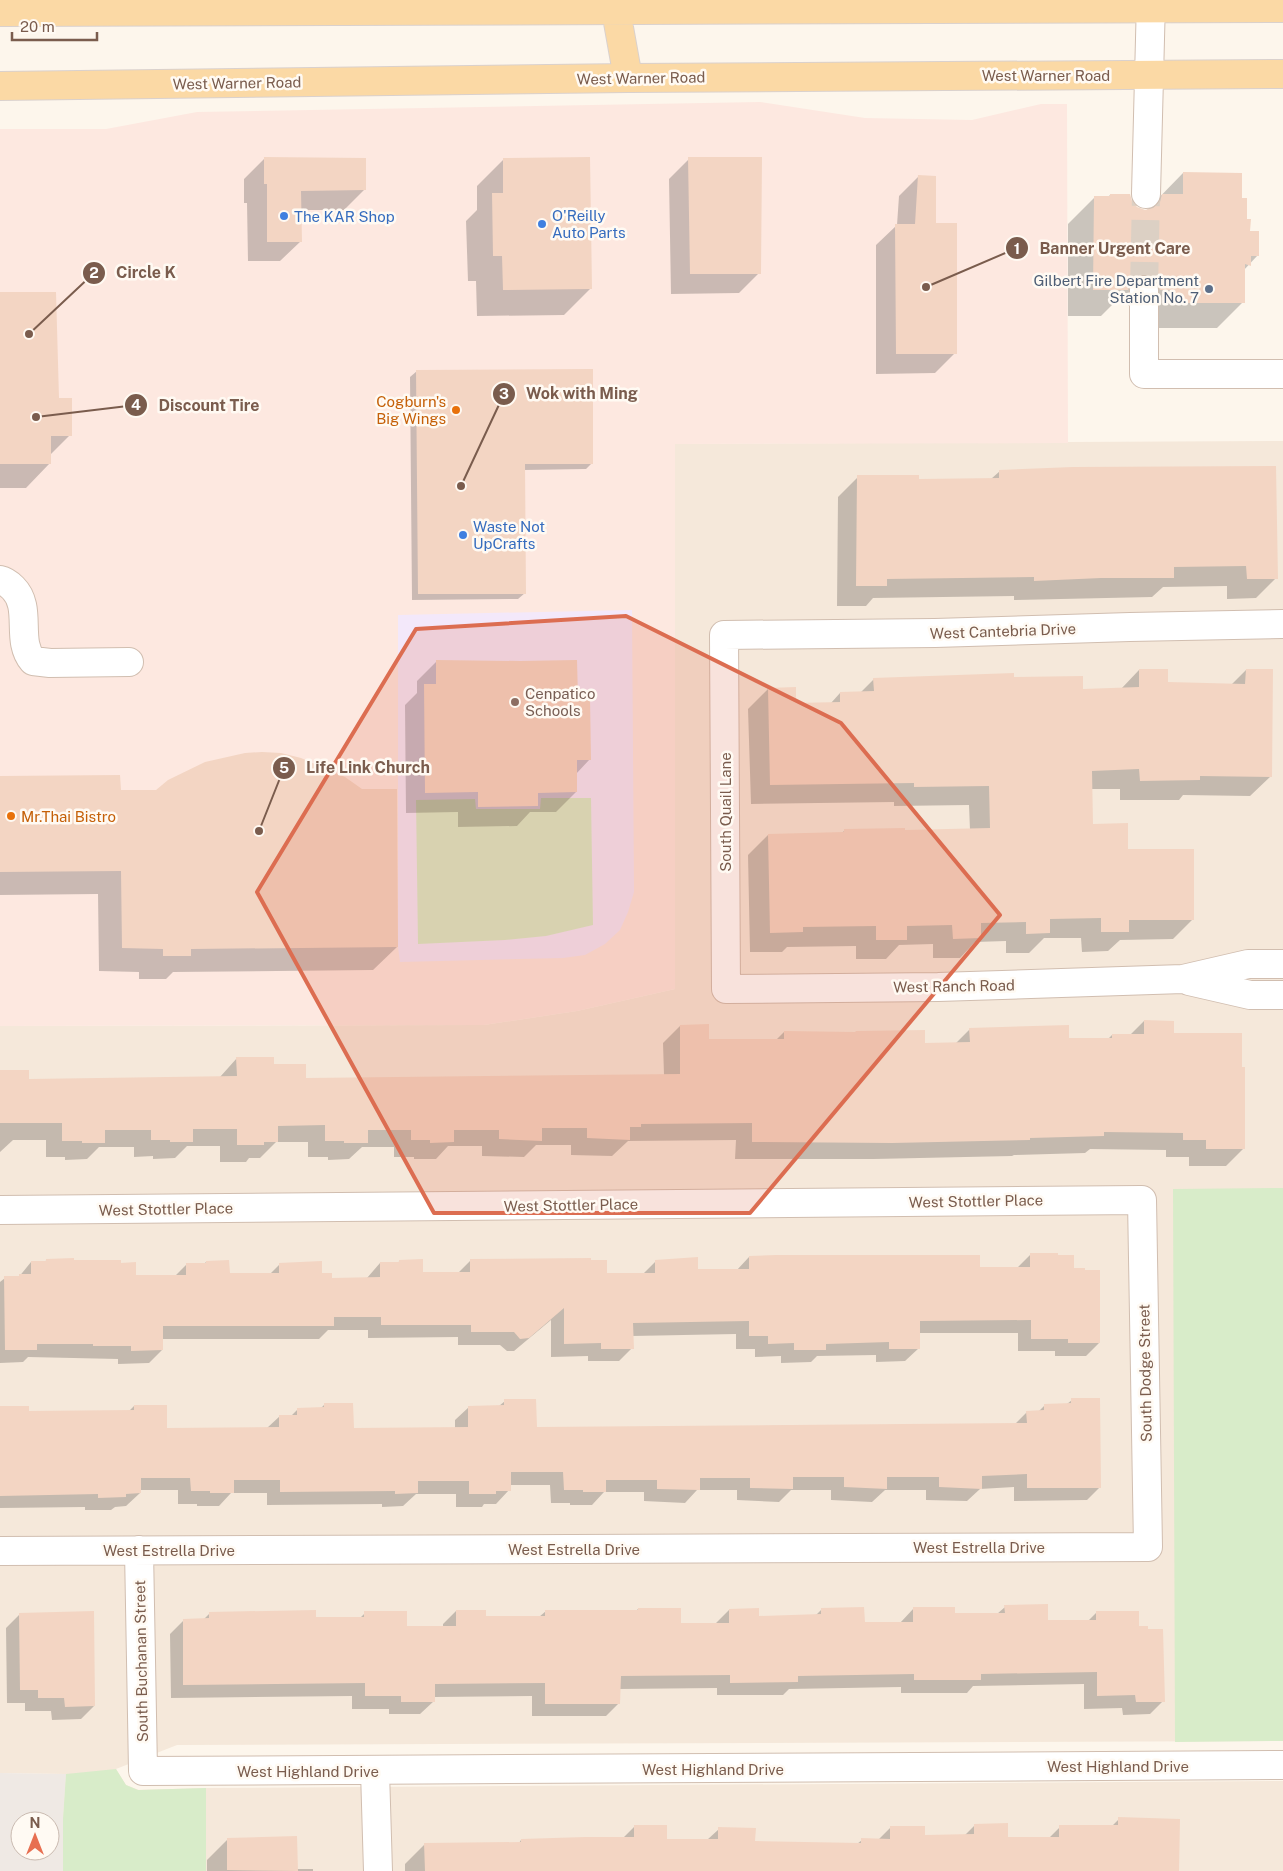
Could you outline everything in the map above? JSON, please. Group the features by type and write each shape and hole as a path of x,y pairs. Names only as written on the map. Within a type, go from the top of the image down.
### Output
{"main road":[{"path":"0,12 616,11 1151,4 1283,8"},
{"path":"616,11 628,78"},
{"name":"West Warner Road","path":"0,86 628,78 1283,74"}],"street":[{"path":"1146,194 1151,4"},
{"path":"1144,290 1144,374 1283,374"},
{"path":"0,580 12,586 19,595 23,606 24,643 27,654 33,661 50,663 128,662"},
{"name":"West Cantebria Drive","path":"724,635 935,633 1283,624"},
{"name":"South Quail Lane","path":"724,635 726,989"},
{"name":"West Ranch Road","path":"726,989 938,987 1182,979 1248,964 1283,964"},
{"name":"West Ranch Road","path":"1182,979 1250,994 1283,994"},
{"name":"West Stottler Place","path":"0,1210 1142,1200"},
{"name":"South Dodge Street","path":"1142,1200 1148,1547"},
{"name":"West Estrella Drive","path":"0,1551 1148,1547"},
{"name":"South Buchanan Street","path":"139,1550 143,1771"},
{"name":"West Highland Drive","path":"143,1771 1283,1765"},
{"path":"376,1771 378,1871"}],"highlighted area":[{"path":"626,616 841,723 1000,915 750,1213 434,1213 257,892 416,629"}],"shaded area":[{"path":"760,102 865,118 972,120 1041,104 1067,104 1068,443 675,444 675,989 577,1011 484,1025 0,1026 0,129 106,129 197,112"},
{"path":"1283,441 1283,1741 177,1745 116,1769 126,1785 139,1790 1283,1781 1283,1871 63,1871 63,1819 66,1774 0,1773 0,1026 484,1025 577,1011 675,989 675,444"},
{"name":"Cenpatico Schools","path":"632,610 634,892 620,930 605,944 585,955 563,958 400,962 398,947 398,615"},
{"path":"0,1773 66,1774 63,1819 63,1871 0,1871"}],"green space":[{"path":"541,798 591,798 593,925 546,936 418,944 416,800 475,799 476,809 540,809"},
{"path":"1283,1188 1283,1741 1175,1742 1173,1189"},
{"path":"116,1769 126,1785 138,1790 206,1788 206,1871 63,1871 63,1819 66,1774"}],"building":[{"name":"The KAR Shop","path":"264,157 366,158 366,190 301,191 302,242 267,242 267,184 264,184"},
{"name":"O'Reilly Auto Parts","path":"590,157 592,289 503,290 502,256 493,256 492,193 503,193 503,158"},
{"path":"688,157 762,157 761,274 690,274"},
{"path":"1183,172 1242,173 1242,198 1247,198 1247,219 1251,219 1250,231 1259,231 1259,256 1251,256 1251,266 1245,264 1245,303 1175,303 1175,290 1160,290 1157,282 1151,276 1144,274 1136,277 1130,283 1128,290 1093,290 1094,196 1130,194 1132,201 1137,207 1145,210 1153,208 1160,202 1162,194 1183,194"},
{"path":"918,175 936,176 936,223 957,223 957,354 896,354 895,224 915,224"},
{"path":"0,292 56,292 59,398 72,398 72,436 51,436 51,464 0,464"},
{"path":"593,369 593,464 525,464 526,594 418,594 416,370"},
{"path":"1276,466 1278,579 1247,579 1246,566 1174,567 1174,578 1101,578 1034,581 1034,577 887,579 887,586 856,586 857,475 919,475 919,479 999,478 999,470 1073,467"},
{"path":"436,660 577,660 578,698 590,698 591,760 577,760 577,792 538,793 538,806 478,807 478,792 425,793 424,684 436,684"},
{"path":"1139,669 1168,669 1168,682 1245,684 1246,669 1273,669 1272,777 1200,776 1200,780 1140,781 1139,769 1092,771 1093,824 1128,823 1128,849 1194,849 1194,920 1129,920 1129,932 1101,932 1101,918 1050,919 1050,933 1026,934 1026,922 981,923 981,938 953,939 952,925 907,926 907,940 876,940 876,926 803,927 803,932 770,933 768,834 844,832 844,829 990,828 989,786 914,787 914,783 770,785 768,688 796,687 796,703 840,702 840,692 874,691 873,678 1014,673 1014,677 1083,676 1083,689 1139,687"},
{"path":"245,753 281,753 301,758 345,777 362,789 397,789 398,947 191,949 191,956 163,956 163,949 122,948 121,871 0,872 0,776 120,775 121,790 156,790 168,780 205,762"},
{"path":"1144,1020 1174,1021 1174,1033 1242,1033 1242,1067 1245,1067 1245,1149 1206,1149 1206,1140 1183,1140 1183,1133 1104,1132 1104,1136 1030,1138 1030,1140 892,1143 752,1142 752,1123 641,1124 641,1127 630,1127 630,1140 587,1138 587,1128 542,1128 542,1141 499,1139 499,1130 454,1130 454,1142 430,1143 430,1140 411,1140 411,1130 368,1130 368,1143 344,1143 344,1141 325,1141 325,1125 278,1126 278,1142 264,1142 264,1145 237,1145 237,1129 193,1129 193,1142 151,1140 151,1130 105,1130 105,1143 82,1143 82,1141 62,1141 62,1123 0,1123 0,1070 29,1070 29,1079 237,1076 236,1057 274,1057 274,1064 306,1064 306,1078 680,1074 680,1025 709,1024 709,1039 784,1039 784,1031 855,1032 925,1030 925,1043 970,1042 969,1028 1069,1025 1069,1038 1112,1038 1112,1034 1144,1034"},
{"path":"1030,1253 1074,1255 1074,1268 1100,1270 1100,1343 1068,1343 1068,1339 1031,1339 1031,1320 920,1321 920,1349 889,1349 889,1342 826,1344 826,1350 794,1350 794,1343 768,1344 768,1336 749,1336 749,1321 633,1323 634,1349 601,1349 601,1343 564,1344 564,1308 529,1338 520,1339 514,1332 471,1332 471,1325 381,1325 381,1317 334,1317 334,1326 163,1326 163,1350 131,1351 131,1346 93,1346 93,1344 37,1344 37,1350 5,1350 4,1276 31,1274 31,1261 46,1261 46,1259 74,1258 74,1260 121,1260 121,1263 136,1262 136,1275 186,1275 186,1263 229,1260 230,1273 279,1273 279,1263 322,1261 322,1273 332,1273 332,1278 380,1277 380,1262 423,1259 423,1272 470,1272 470,1259 591,1258 591,1260 607,1260 607,1273 655,1273 655,1260 698,1257 698,1269 749,1269 749,1256 776,1255 980,1255 980,1267 1030,1267"},
{"path":"1071,1398 1100,1398 1101,1488 1027,1488 1027,1474 982,1476 982,1489 939,1487 939,1477 887,1477 887,1489 844,1487 844,1477 793,1477 793,1489 750,1488 750,1478 700,1478 700,1490 657,1489 657,1480 606,1480 606,1492 583,1492 583,1490 564,1490 563,1472 511,1472 511,1491 496,1491 496,1494 469,1494 469,1481 418,1481 418,1493 395,1494 395,1491 280,1492 280,1480 234,1480 234,1493 210,1493 210,1491 191,1491 190,1478 141,1478 141,1493 126,1494 126,1497 98,1498 98,1494 0,1496 0,1406 29,1406 29,1411 134,1410 134,1405 167,1405 167,1428 279,1427 279,1415 297,1415 297,1408 324,1407 324,1403 353,1403 354,1428 468,1427 468,1406 504,1405 504,1399 536,1399 537,1427 1027,1423 1026,1411 1044,1410 1044,1404 1071,1403"},
{"path":"1048,1604 1048,1620 1096,1620 1096,1611 1139,1611 1139,1626 1148,1626 1148,1629 1163,1629 1165,1702 1136,1702 1135,1695 1097,1696 1097,1672 981,1674 981,1680 914,1680 914,1674 798,1676 798,1682 730,1683 730,1675 621,1676 620,1704 545,1704 545,1683 435,1684 435,1702 401,1702 401,1696 365,1696 365,1683 183,1685 183,1619 209,1618 209,1612 316,1610 316,1617 364,1617 364,1611 407,1611 407,1626 456,1626 456,1610 486,1610 486,1616 545,1616 545,1610 681,1608 681,1623 729,1623 729,1609 759,1608 759,1616 821,1614 821,1608 864,1607 865,1622 913,1622 913,1607 955,1607 955,1613 1005,1613 1004,1605"},
{"path":"94,1611 95,1706 65,1707 64,1698 38,1698 38,1690 20,1690 19,1613"},
{"path":"1118,1817 1180,1819 1179,1871 425,1871 424,1843 521,1842 521,1839 634,1837 634,1825 667,1825 667,1839 718,1839 718,1827 756,1828 755,1841 861,1843 861,1838 890,1839 890,1826 925,1826 925,1835 974,1834 974,1824 1008,1823 1008,1837 1059,1837 1059,1825 1118,1825"},
{"path":"297,1836 298,1871 227,1870 227,1838"}],"tunnel":[{"path":"1144,290 1146,194"}],"place":[{"name":"The KAR Shop","path":"284,216"},
{"name":"O'Reilly Auto Parts","path":"542,224"},
{"name":"Banner Urgent Care","path":"926,287"},
{"name":"Gilbert Fire Department Station No. 7","path":"1209,289"},
{"name":"Circle K","path":"29,334"},
{"name":"Cogburn's Big Wings","path":"456,410"},
{"name":"Discount Tire","path":"36,417"},
{"name":"Wok with Ming","path":"461,486"},
{"name":"Waste Not UpCrafts","path":"463,535"},
{"name":"Cenpatico Schools","path":"515,702"},
{"name":"Mr.Thai Bistro","path":"11,816"},
{"name":"Life Link Church","path":"259,831"}]}
